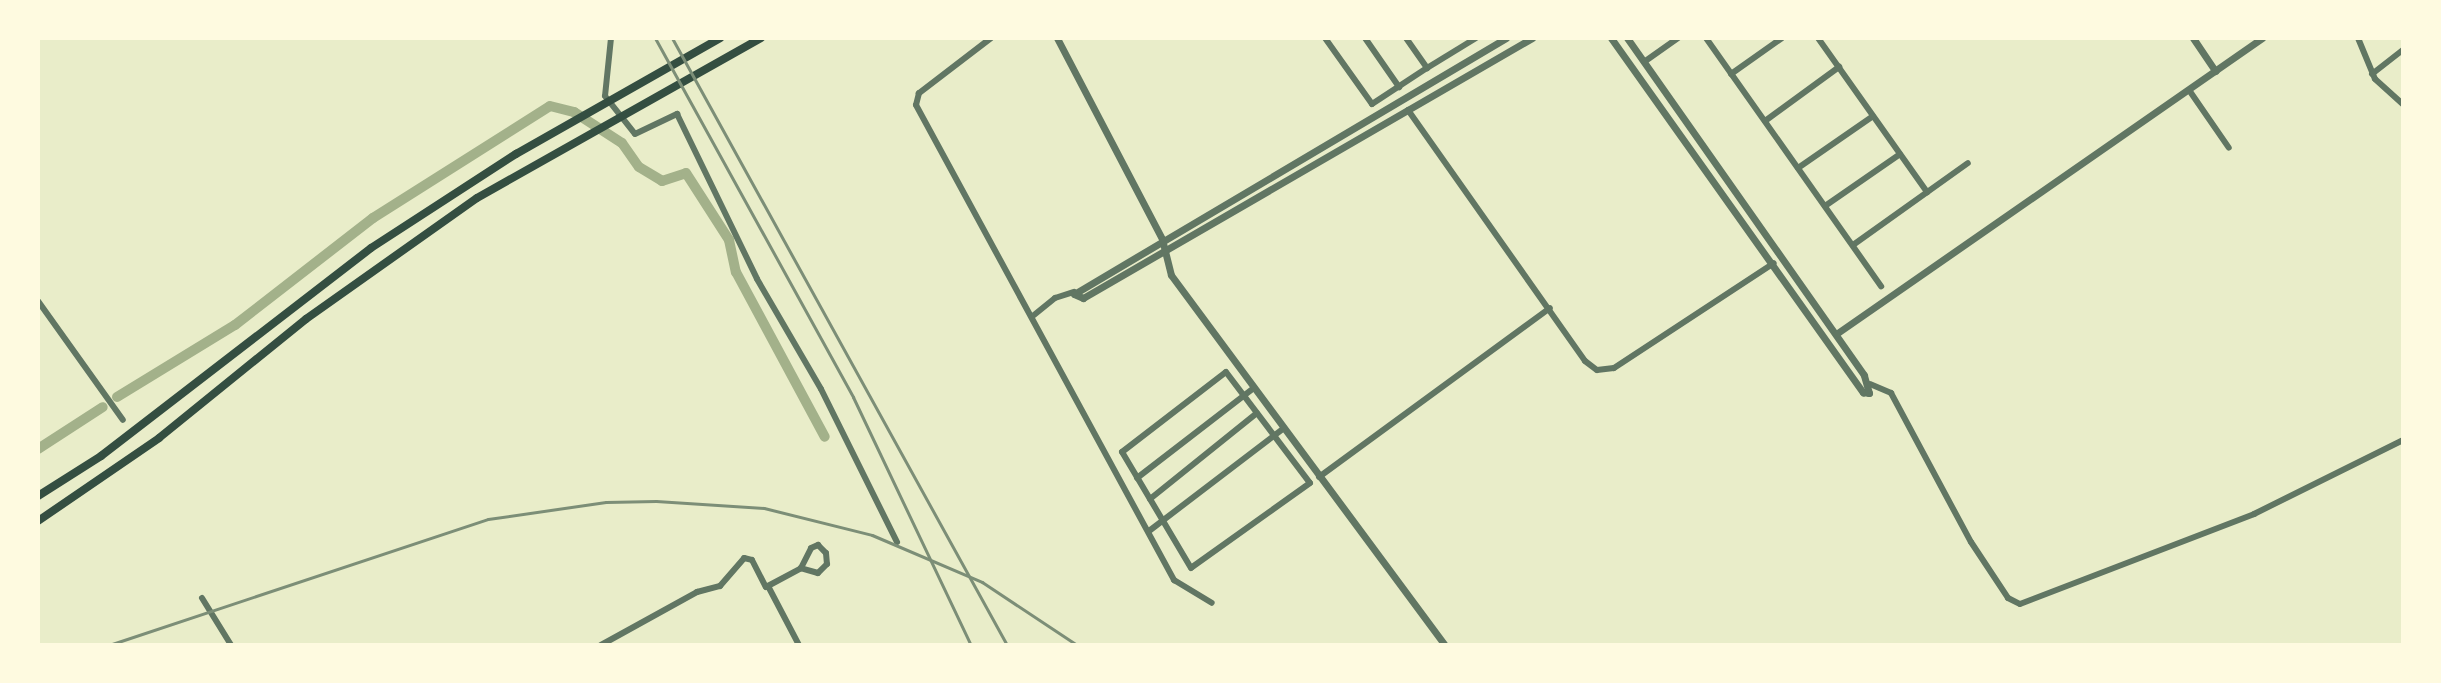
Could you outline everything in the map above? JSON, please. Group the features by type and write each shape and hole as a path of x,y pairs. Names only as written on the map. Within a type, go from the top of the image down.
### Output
{"main road":[{"path":"38,496 101,456 371,248 516,154 720,38"},
{"path":"38,521 159,438 306,319 477,198 761,38"}],"street":[{"path":"611,38 605,96 635,134 677,114 757,279 821,389 897,542"},
{"path":"991,38 919,93 916,105 1034,315 1174,580 1212,603"},
{"path":"1057,38 1163,243 1171,275 1445,645"},
{"path":"1325,38 1372,104 1476,38"},
{"path":"1365,38 1399,87"},
{"path":"1406,38 1427,68"},
{"path":"1034,315 1055,298 1074,292 1083,298 1163,243 1506,38"},
{"path":"1163,243 1408,110 1532,38"},
{"path":"1611,38 1863,392 1871,391 1870,384 1836,334 1627,38"},
{"path":"1644,62 1678,38"},
{"path":"1706,38 1881,286"},
{"path":"1731,74 1782,38"},
{"path":"1818,38 1927,192"},
{"path":"2193,38 2215,71"},
{"path":"1836,334 2262,38"},
{"path":"2358,38 2371,58 2372,74 2403,104"},
{"path":"2372,74 2403,50"},
{"path":"1765,121 1839,67"},
{"path":"2189,90 2229,148"},
{"path":"1408,110 1585,361 1607,372 1774,263"},
{"path":"1798,168 1873,116"},
{"path":"1825,206 1900,154"},
{"path":"1853,245 1968,163"},
{"path":"38,301 123,420"},
{"path":"1319,477 1550,308"},
{"path":"1226,372 1257,413 1310,483 1191,568 1122,452 1226,372"},
{"path":"1870,384 1891,393 1971,542 2008,598 2020,604 2254,514 2403,440"},
{"path":"1125,487 1254,388"},
{"path":"1150,499 1257,413"},
{"path":"1149,531 1284,428"},
{"path":"768,586 801,568 811,548 818,545 826,553 827,564 818,573 801,568"},
{"path":"601,645 697,592 720,586 744,558 752,560 799,645"},
{"path":"202,598 231,645"}],"waterway":[{"path":"117,397 235,325 373,218 550,106 574,112 622,143 639,167 662,181 686,173 729,240 736,272 825,437"},
{"path":"38,449 103,407"}],"railway":[{"path":"655,38 853,397 971,645"},
{"path":"672,38 1007,645"},
{"path":"109,645 488,519 606,502 656,501 764,508 872,535 982,582 1077,645"}]}
